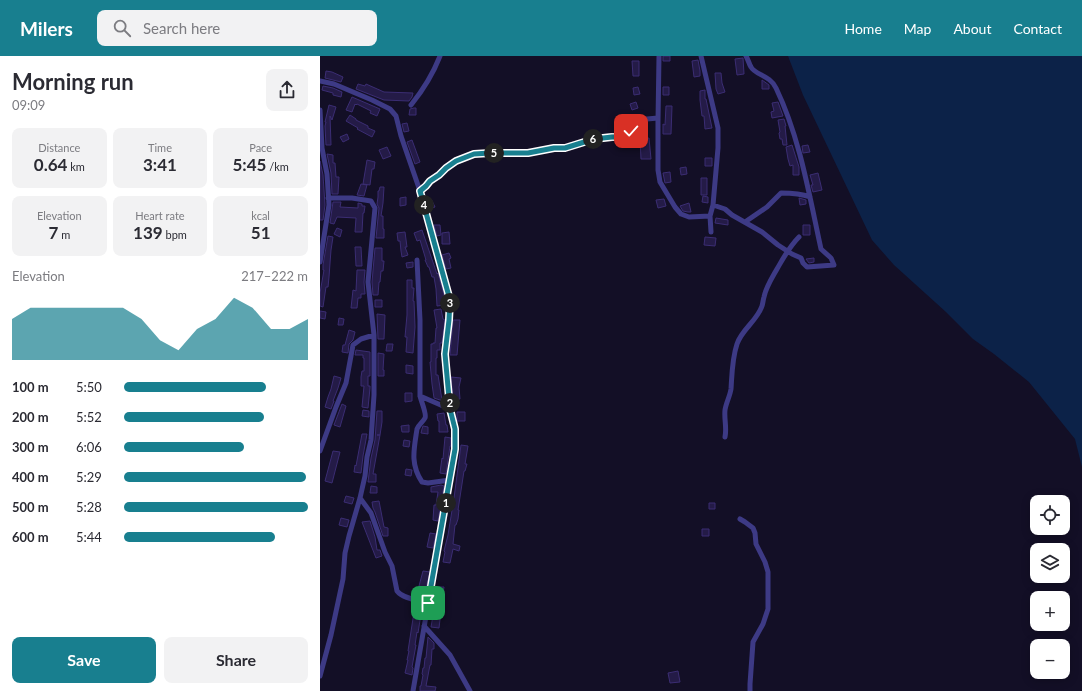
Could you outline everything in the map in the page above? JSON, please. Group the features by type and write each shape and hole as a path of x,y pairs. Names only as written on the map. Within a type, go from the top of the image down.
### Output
{"street":[{"path":"411,105 421,92 436,67 440,56"},
{"path":"659,56 658,170 660,182 681,214 689,217 710,216"},
{"path":"701,56 718,128 718,148 713,205 710,216 711,232"},
{"path":"713,205 725,209 732,215 762,232 787,251 801,258 807,267 834,265 830,258 821,249 803,164 776,87 772,80 751,68 746,56"},
{"path":"320,80 334,84 390,108 396,116 401,136 420,191 450,300 445,354 450,409 455,429 455,449 413,691"},
{"path":"320,110 322,148 327,174 329,205 320,262"},
{"path":"420,191 430,181 456,161 474,154 528,153 554,148 565,148 594,139 624,137 647,119 658,118"},
{"path":"745,222 767,207 781,193 794,193 810,197"},
{"path":"320,676 343,579 345,553 365,476 371,440 374,395 374,335 368,282 375,208 371,201 352,198 328,198"},
{"path":"725,437 725,410 730,391 737,344 740,336 758,314 767,288 787,251 799,237"},
{"path":"417,260 420,320 420,396 422,406 426,413 417,429 413,458 417,475 422,482 425,483 450,480"},
{"path":"320,451 346,383 353,346 361,339 374,335"},
{"path":"420,396 450,409"},
{"path":"360,498 371,513 385,552 392,566 399,594 428,603"},
{"path":"740,519 753,528 756,544 768,572 768,609 763,624 753,642 750,691"},
{"path":"424,626 450,656 470,691"}],"water":[{"path":"788,56 1082,56 1082,467 1075,439 1029,382 973,339 946,312 894,265 872,240 803,95"}],"building":[{"path":"663,56 670,56 670,61 663,61"},
{"path":"743,58 744,74 737,75 735,59"},
{"path":"698,60 700,76 694,77 692,61"},
{"path":"632,61 639,61 639,76 633,76"},
{"path":"326,71 343,77 341,82 325,78"},
{"path":"715,73 721,73 725,92 718,94 716,89"},
{"path":"762,80 769,85 769,89 762,89"},
{"path":"358,84 365,86 366,84 384,92 413,93 409,101 384,100 356,89"},
{"path":"323,86 342,92 341,97 322,90"},
{"path":"638,87 640,94 634,95 633,88"},
{"path":"663,87 669,87 669,95 663,95"},
{"path":"705,90 705,99 712,128 705,129 704,116 702,116 700,91"},
{"path":"352,97 380,109 377,116 370,113 371,111 357,104 355,104 352,112 346,110"},
{"path":"636,102 638,108 632,110 630,104"},
{"path":"778,102 783,116 772,118 771,112 774,111 772,103"},
{"path":"329,105 336,107 332,120 330,116 331,145 326,145 325,122"},
{"path":"666,106 672,106 671,134 663,134"},
{"path":"416,108 416,115 409,115 410,109"},
{"path":"350,115 368,126 368,128 375,131 372,137 346,121"},
{"path":"784,119 787,145 783,145 779,133 778,120"},
{"path":"407,123 409,131 404,132 402,124"},
{"path":"347,134 349,139 343,142 340,137"},
{"path":"649,138 651,159 641,159 640,139"},
{"path":"412,140 420,162 415,164 407,142"},
{"path":"792,145 799,167 799,175 793,175 793,165 790,166 788,159 786,147"},
{"path":"808,145 810,152 803,153 802,146"},
{"path":"387,147 391,156 383,159 379,150"},
{"path":"327,154 333,155 336,177 339,177 338,194 332,194 331,173"},
{"path":"705,158 712,158 712,166 705,166"},
{"path":"367,160 375,162 374,169 372,169 370,185 363,184"},
{"path":"320,161 323,175 325,205 323,220 320,220"},
{"path":"686,167 687,174 681,175 680,168"},
{"path":"670,172 671,182 665,183 663,173"},
{"path":"818,173 822,190 813,192 811,185 813,185 810,175"},
{"path":"701,178 707,178 707,195 701,195"},
{"path":"361,184 367,185 364,196 357,195"},
{"path":"380,187 384,187 381,216 383,216 384,238 376,238 379,208 377,204 378,191"},
{"path":"703,196 708,197 708,203 702,202"},
{"path":"406,197 406,205 400,206 400,198"},
{"path":"799,198 806,200 806,204 800,205"},
{"path":"431,199 435,207 429,209 427,200"},
{"path":"664,199 666,206 658,208 656,200"},
{"path":"333,202 341,202 340,207 358,208 358,203 365,206 362,232 355,232 356,218 337,217 334,224 330,223"},
{"path":"689,203 691,212 683,211 680,206"},
{"path":"716,218 728,220 728,225 715,223"},
{"path":"434,225 440,225 441,235 437,236"},
{"path":"803,225 810,225 810,235 803,235"},
{"path":"337,228 342,230 340,237 334,234"},
{"path":"422,230 437,274 438,273 445,305 437,306 434,277 432,277 425,260 420,240 417,241 414,233"},
{"path":"405,232 407,247 405,247 408,255 402,257 400,241 398,241 397,233"},
{"path":"449,232 450,244 442,244 442,233"},
{"path":"328,236 333,237 328,287 326,287 323,307 320,306 320,293"},
{"path":"705,237 716,238 715,246 704,245"},
{"path":"355,247 361,247 362,266 356,266"},
{"path":"375,248 382,248 382,261 384,261 383,271 381,271 379,282 378,295 373,295 372,282"},
{"path":"449,253 451,258 449,259 451,268 446,269 442,255"},
{"path":"814,258 814,262 809,263 806,259"},
{"path":"413,262 413,267 407,268 406,263"},
{"path":"357,270 365,270 365,294 361,294 361,298 358,298 357,308 351,308 353,290 356,291"},
{"path":"407,280 412,280 412,288 414,288 413,301 415,327 413,353 406,352 407,337 405,337 407,315"},
{"path":"375,300 382,300 382,307 375,307"},
{"path":"441,309 443,319 445,320 442,343 440,343 440,350 437,350 436,358 436,375 438,375 442,400 440,400 434,398 430,362 431,344 435,343 437,328 434,310"},
{"path":"320,311 326,312 325,319 320,318"},
{"path":"377,314 385,315 384,339 378,339"},
{"path":"339,318 344,319 343,325 338,325"},
{"path":"453,320 460,320 457,355 450,355"},
{"path":"349,330 355,332 353,340 349,344 348,353 342,352 343,345 345,345"},
{"path":"387,344 393,344 392,351 386,351"},
{"path":"356,350 370,352 370,376 368,376 368,386 370,386 370,388 368,408 362,407 364,386 361,386 361,377 362,371 364,371 364,358 363,355 355,355"},
{"path":"378,353 384,354 384,376 378,376"},
{"path":"406,365 413,366 413,374 406,373"},
{"path":"334,376 341,378 331,409 325,407"},
{"path":"451,377 461,378 459,387 460,399 453,399"},
{"path":"405,393 412,393 412,401 405,402"},
{"path":"342,404 346,406 340,427 334,425"},
{"path":"363,410 369,411 369,417 362,416"},
{"path":"377,411 382,411 382,422 373,474 376,474 376,482 368,482 375,440"},
{"path":"457,412 465,412 465,421 457,421"},
{"path":"444,413 448,432 439,432 439,421 437,414"},
{"path":"409,425 409,432 402,432 401,426"},
{"path":"423,426 428,427 428,434 421,433"},
{"path":"362,434 367,434 361,473 354,472"},
{"path":"445,437 451,438 446,474 440,473"},
{"path":"404,440 410,441 409,447 403,446"},
{"path":"461,445 468,446 465,464 467,464 464,471 458,519 455,525 453,544 460,546 459,551 453,549 450,563 443,562 444,551 454,498"},
{"path":"333,451 340,452 332,483 325,481"},
{"path":"406,469 412,470 411,476 405,475"},
{"path":"441,485 444,486 438,521 433,520 434,505 436,505 438,492 431,492 431,487"},
{"path":"371,486 377,487 377,493 370,493"},
{"path":"346,496 354,498 352,504 344,502"},
{"path":"379,501 384,527 388,528 388,536 383,536 373,508 372,502"},
{"path":"709,503 715,503 715,509 709,509"},
{"path":"341,518 349,520 347,527 339,525"},
{"path":"370,521 377,550 380,550 382,556 376,558 362,522"},
{"path":"702,529 709,529 709,536 702,536"},
{"path":"430,533 436,534 433,548 427,547"},
{"path":"423,571 430,572 426,588 419,586"},
{"path":"438,587 444,587 439,628 431,627"},
{"path":"415,604 424,606 418,633 417,632 412,675 405,673"},
{"path":"428,637 434,643 434,649 432,649 431,665 426,686 436,687 435,691 420,691 426,658"},
{"path":"678,671 680,682 670,683 668,673"}],"route":[{"path":"428,603 455,449 455,429 450,409 445,354 450,300 420,191 430,181 456,161 474,154 528,153 554,148 565,148 594,139 624,137 631,131"}]}
